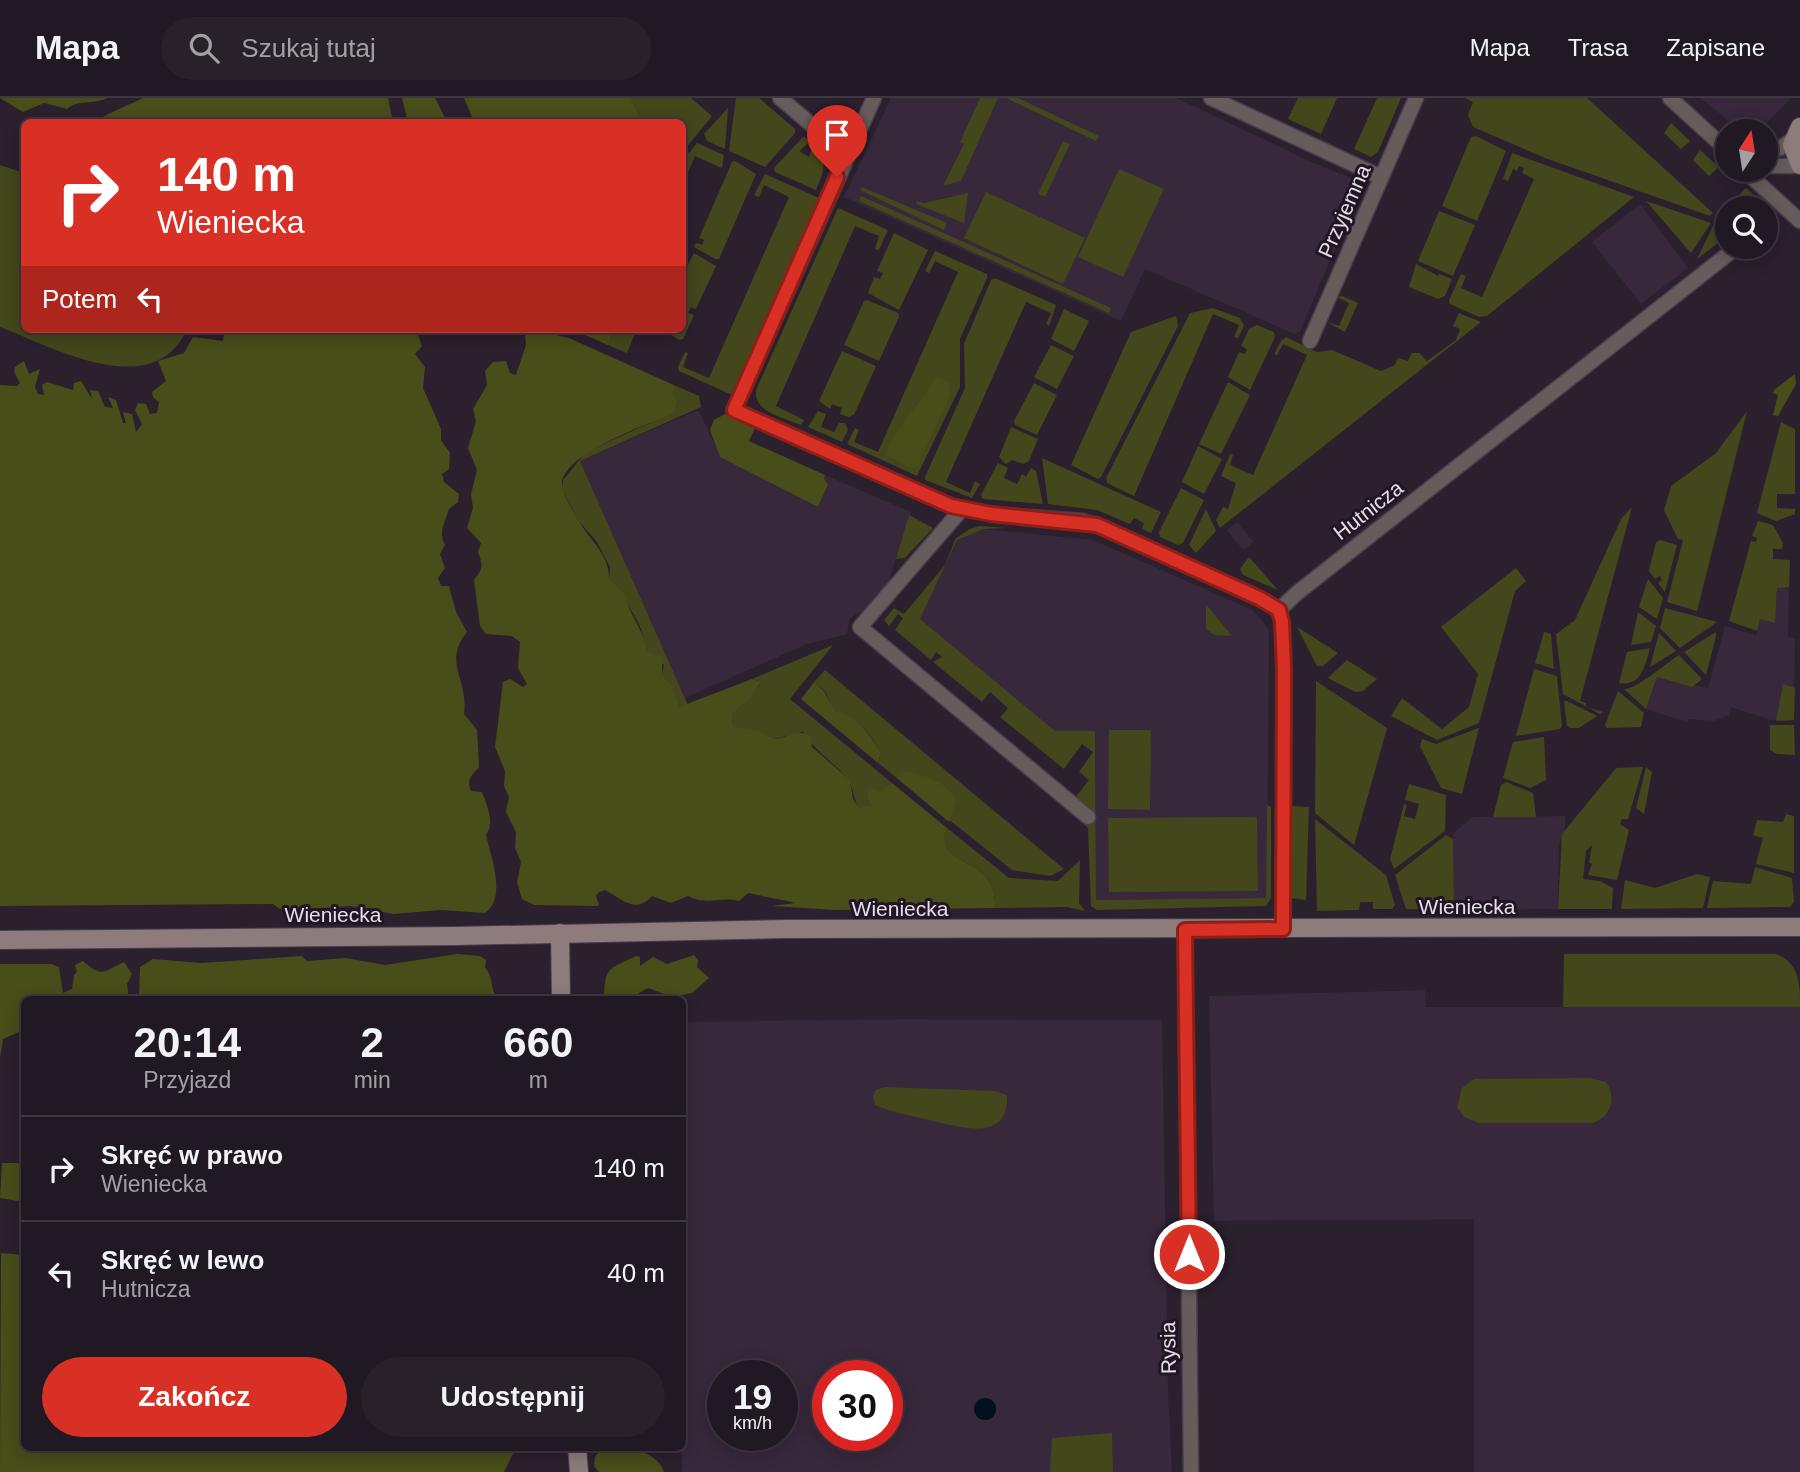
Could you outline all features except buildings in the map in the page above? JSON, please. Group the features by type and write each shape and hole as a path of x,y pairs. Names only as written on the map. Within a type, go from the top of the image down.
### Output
{"street":[{"path":"780,98 847,155"},
{"path":"874,98 734,410 962,509 1097,525 1259,598 1279,610 1284,669 1283,929"},
{"path":"1211,98 1381,177"},
{"name":"Przyjemna","path":"1310,341 1416,98"},
{"path":"1670,98 1715,137"},
{"path":"1778,149 1797,133"},
{"path":"1778,166 1800,166 1793,151 1797,133"},
{"path":"1757,182 1800,221"},
{"name":"Hutnicza","path":"1279,610 1722,259"},
{"path":"962,509 860,627 1087,817"},
{"name":"Wieniecka","path":"0,940 560,933 1800,926"},
{"name":"Rysia","path":"1185,930 1191,1472"},
{"path":"560,933 561,996"},
{"path":"577,1451 579,1472"}],"shaded area":[{"path":"891,98 1176,98 1318,165 1358,180 1361,186 1300,332 1295,334 1145,269 1121,321 844,197"},
{"path":"1701,98 1791,98 1771,119 1726,119"},
{"path":"1640,204 1688,268 1641,304 1592,242"},
{"path":"698,410 722,458 818,507 828,486 825,475 911,512 888,583 864,610 850,618 847,634 807,644 685,698 580,461"},
{"path":"1237,522 1254,542 1243,550 1227,530"},
{"path":"984,529 1093,540 1253,610 1269,630 1267,898 1096,900 1095,732 1055,732 919,619 957,540"},
{"path":"1777,587 1789,587 1788,636 1795,639 1794,720 1771,720 1731,707 1729,715 1714,721 1688,719 1687,722 1646,709 1657,677 1708,688 1725,626 1756,635 1760,619 1774,622"},
{"path":"1565,816 1565,829 1559,845 1558,909 1454,910 1453,833 1473,817"},
{"path":"1425,990 1426,1007 1800,1007 1800,1472 1474,1472 1474,1219 1214,1221 1209,996"},
{"path":"1162,1020 1168,1387 1172,1472 682,1472 682,1451 686,1451 686,1022"}],"green space":[{"path":"0,98 107,98 76,104 67,109 44,103 23,112"},
{"path":"143,98 388,98 392,119 101,119"},
{"path":"402,98 435,98 446,119 407,119"},
{"path":"464,98 631,98 642,119 473,119"},
{"path":"631,98 691,98 712,116 686,148 686,119 642,119"},
{"path":"736,98 759,98 795,129 795,133 765,167 729,151"},
{"path":"980,98 998,98 961,181 943,186 964,144 960,142"},
{"path":"1006,98 1018,98 1099,136 1096,141"},
{"path":"1298,98 1337,98 1321,134 1288,119"},
{"path":"1377,98 1401,98 1378,152 1371,157 1354,149"},
{"path":"1465,98 1587,98 1713,213 1710,216 1545,158 1473,127 1468,115 1473,102"},
{"path":"728,108 725,149 707,141 704,134"},
{"path":"1671,123 1690,141 1681,149 1664,133"},
{"path":"804,136 810,142 799,151 809,157 813,145 823,161 823,172 816,190 775,172 774,168"},
{"path":"1476,136 1506,151 1477,221 1442,206 1471,137"},
{"path":"1063,141 1070,144 1045,197 1038,194"},
{"path":"697,143 724,155 722,168 695,156 686,177 686,150 689,153"},
{"path":"1700,150 1715,163 1715,171 1709,176 1693,160"},
{"path":"1512,153 1634,197 1487,316 1479,317 1450,304 1449,300 1461,274 1466,276 1461,288 1482,297 1534,179 1522,173 1524,168 1519,166 1517,171 1513,169 1508,181 1503,179"},
{"path":"735,161 756,174 719,259 715,259 694,247 696,243 702,245 704,240 699,238 732,162"},
{"path":"0,165 21,172 21,333 184,333 172,351 151,363 127,367 101,364 73,356 0,327"},
{"path":"1119,169 1164,189 1123,277 1078,257"},
{"path":"765,174 819,198 732,395 679,371 678,367 685,352 688,353 683,367 709,378 789,197 764,185 759,197 754,195"},
{"path":"862,187 947,223 944,230 860,190"},
{"path":"1746,188 1755,196 1738,196"},
{"path":"986,192 1085,238 1063,284 964,238"},
{"path":"968,193 964,223 916,204 917,201 924,203"},
{"path":"861,196 1111,308 1109,313 859,201"},
{"path":"1646,201 1711,223 1691,253"},
{"path":"838,208 888,230 879,250 875,249 879,236 855,226 776,406 804,420 801,425 764,409 756,398 756,390"},
{"path":"1439,211 1475,225 1453,276 1418,261"},
{"path":"1714,224 1715,224 1715,245 1697,259"},
{"path":"894,233 928,250 899,310 868,293 874,277 880,279 883,273 877,271"},
{"path":"935,251 987,274 987,278 960,339 960,387 917,476 847,444 855,428 859,430 854,442 878,452 958,272 935,261 929,273 925,271"},
{"path":"694,253 716,266 696,309 691,307 688,313 694,315 686,332 686,268"},
{"path":"1416,264 1438,276 1439,274 1452,279 1445,296 1438,299 1409,287"},
{"path":"995,278 1056,305 1049,326 1046,324 1051,313 1026,302 946,482 970,493 975,481 980,484 972,498 925,480 925,477 965,388 964,344 991,280"},
{"path":"1342,296 1358,303 1345,332 1327,322 1339,326 1349,303 1337,297"},
{"path":"864,301 898,313 899,317 879,361 844,345"},
{"path":"1213,308 1240,318 1244,326 1238,338 1234,337 1239,325 1213,314 1134,496 1107,483 1106,478 1190,313"},
{"path":"1064,309 1089,321 1074,351 1051,339"},
{"path":"1459,313 1481,322 1220,528 1216,520 1223,507 1228,509 1236,483 1221,476 1230,454 1233,455 1230,465 1253,475 1307,355 1283,344 1277,355 1274,354 1281,341 1286,337 1317,352 1332,350 1381,371 1395,365 1398,358 1408,361 1412,353 1419,353 1427,361 1456,340 1460,329 1453,326"},
{"path":"1176,316 1178,326 1101,477 1098,479 1071,465 1131,332"},
{"path":"1257,325 1274,332 1275,337 1250,390 1228,377 1239,352 1245,354 1247,349 1241,346 1249,329"},
{"path":"224,333 417,333 422,346 415,354 425,367 423,388 441,429 441,440 450,453 449,469 442,474 444,482 459,494 458,502 449,509 443,527 445,545 440,554 445,568 438,578 441,586 449,586 456,612 467,632 460,643 456,662 465,702 464,714 477,730 479,767 469,783 471,791 482,792 488,808 490,825 486,835 496,877 495,897 492,906 485,913 441,910 393,914 351,906 289,910 280,909 273,904 0,906 0,385 17,386 20,383 14,372 15,367 24,361 29,374 40,369 35,387 38,394 44,395 42,385 47,382 73,390 74,383 81,381 92,399 90,390 98,391 105,407 113,408 108,397 116,400 123,423 126,423 123,412 132,414 136,432 142,424 135,410 138,403 146,404 150,414 157,413 159,402 152,392 166,381 158,361 184,353 193,337 223,341"},
{"path":"525,333 547,333 569,338 676,386 672,394 677,400 674,413 627,432 590,452 565,474 562,486 575,514 604,558 609,579 625,595 643,636 646,651 662,657 662,674 673,688 679,707 752,679 761,682 753,695 732,714 733,726 761,732 774,739 797,733 811,737 812,747 850,780 853,799 859,808 870,805 867,791 870,788 881,791 892,783 947,828 945,841 949,850 987,878 993,890 995,908 835,910 772,906 796,903 748,893 739,901 707,901 688,896 671,903 652,896 646,902 634,905 605,890 596,896 599,905 596,906 534,905 522,899 517,882 521,862 515,848 516,832 506,812 509,797 504,786 505,771 495,747 503,682 510,679 523,687 527,684 518,668 520,642 512,636 486,634 480,626 474,580 481,567 478,552 481,543 467,528 473,508 471,494 477,470 468,448 476,421 473,409 487,385 485,371 493,362 506,361 510,373 516,375 526,345"},
{"path":"580,333 613,333 608,345"},
{"path":"613,333 635,333 627,353 608,345"},
{"path":"686,333 683,339 679,340 670,334"},
{"path":"1051,345 1074,356 1057,389 1034,377"},
{"path":"842,351 876,366 854,415 848,417 840,414 842,408 832,404 830,409 819,401"},
{"path":"1795,374 1796,384 1778,416 1773,415 1778,395 1773,393 1774,390"},
{"path":"937,377 949,383 950,395 918,466 913,469 886,455 896,434"},
{"path":"1228,382 1250,395 1221,454 1199,444"},
{"path":"1034,383 1057,395 1037,435 1015,425 1014,421"},
{"path":"676,386 699,396 701,407 580,461 688,705 679,707 662,674 664,665 645,651 638,622 609,579 610,567 597,542 578,520 562,489 563,480 586,452 650,423"},
{"path":"818,411 826,414 821,427 834,432 839,423 845,423 848,430 842,442 808,427"},
{"path":"1747,411 1697,611 1667,602 1683,540 1678,539 1664,510 1671,486 1716,453"},
{"path":"725,414 755,428 749,441 825,475 824,479 828,485 818,507 720,457 710,430 714,420"},
{"path":"1781,422 1795,429 1795,494 1777,494 1777,508 1795,509 1795,514 1776,521 1757,513"},
{"path":"1011,427 1038,439 1029,461 1023,464 1012,460 1006,464 999,457"},
{"path":"1198,446 1222,459 1204,494 1182,482"},
{"path":"1042,458 1161,512 1151,533 1142,529 1144,523 1134,518 1130,524 1097,510 1048,504"},
{"path":"998,463 1008,468 1004,478 1017,484 1022,474 1026,477 1031,468 1036,471 1043,504 983,499 981,495"},
{"path":"1181,488 1204,500 1183,543 1178,545 1160,537 1159,532"},
{"path":"1632,507 1580,701 1586,703 1586,706 1563,694 1556,634 1575,620 1621,519"},
{"path":"1206,509 1216,531 1196,553 1189,545"},
{"path":"909,515 933,528 905,558 896,559"},
{"path":"1758,521 1773,525 1783,543 1782,549 1773,549 1773,559 1790,560 1789,587 1777,588 1775,623 1760,619 1757,631 1729,621 1751,541 1756,542 1757,538 1752,536"},
{"path":"980,526 1007,528 984,529 957,540 920,619 1055,731 1095,731 1096,900 1266,898 1267,805 1271,807 1271,898 1266,906 1097,910 1091,906 1088,828 1083,823 1092,812 1075,798 1089,780 1079,772 1093,752 1082,744 1064,769 1000,717 1008,708 990,692 982,702 933,662 942,657 936,652 931,660 895,630 903,618 898,614 889,626 884,620 894,608 904,614 945,565 956,538"},
{"path":"1660,540 1677,545 1665,592 1658,583 1662,580 1660,576 1655,579 1649,571 1656,542"},
{"path":"1249,557 1278,590 1243,575 1240,569"},
{"path":"1516,568 1526,581 1515,591 1479,723 1437,740 1391,716 1402,698 1442,729 1469,707 1478,674 1441,627"},
{"path":"1648,579 1663,598 1657,619 1639,607"},
{"path":"1206,604 1232,636 1214,635 1206,629"},
{"path":"1665,608 1717,622 1680,648 1660,628"},
{"path":"1638,612 1656,626 1651,642 1631,645"},
{"path":"1297,627 1338,653 1323,666 1317,666"},
{"path":"1544,632 1551,634 1554,669 1535,663"},
{"path":"1716,632 1716,636 1706,675 1684,652"},
{"path":"1659,633 1676,651 1650,667"},
{"path":"833,645 790,699 892,783 881,792 867,791 871,805 859,809 849,781 803,732 774,739 733,726 732,714 761,682 752,679"},
{"path":"1650,648 1638,678 1633,682 1619,683 1627,652"},
{"path":"1679,655 1702,679 1692,687 1657,677 1646,709 1624,689 1643,681"},
{"path":"1347,660 1377,679 1363,691 1355,692 1328,678"},
{"path":"1534,669 1557,676 1562,726 1560,729 1516,736"},
{"path":"825,670 1064,869 1050,876 1012,870 878,763 881,752 868,733 851,718 836,713 825,691 814,682"},
{"path":"1316,681 1387,728 1354,845 1315,813"},
{"path":"814,682 824,691 836,712 857,721 867,733 881,752 878,763 801,699"},
{"path":"1783,684 1795,688 1794,720 1776,721"},
{"path":"1618,691 1644,713 1641,727 1607,728 1605,725"},
{"path":"1564,701 1597,716 1579,728 1570,728 1567,726"},
{"path":"1770,725 1794,725 1795,755 1777,754 1770,750"},
{"path":"1479,728 1462,794 1441,788 1420,746 1422,739 1436,744"},
{"path":"1109,730 1151,730 1150,810 1108,809"},
{"path":"1544,737 1546,780 1530,788 1503,778 1513,742"},
{"path":"1643,767 1628,819 1622,819 1620,824 1629,830 1617,880 1588,875 1592,864 1589,863 1592,845 1586,851 1583,879 1600,881 1613,888 1612,909 1558,909 1562,834 1616,768"},
{"path":"1646,767 1652,772 1644,814 1636,808"},
{"path":"905,771 934,780 952,793 957,799 949,822 897,778"},
{"path":"1506,782 1533,793 1536,817 1493,817 1501,785"},
{"path":"1409,784 1446,795 1445,831 1394,869 1390,859 1404,804 1407,805 1404,816 1415,819 1419,804 1405,800"},
{"path":"1291,806 1309,807 1306,900 1291,898"},
{"path":"1786,814 1794,816 1794,873 1756,864 1763,838 1753,835 1757,820 1783,822"},
{"path":"1257,817 1258,891 1109,892 1108,818"},
{"path":"1315,819 1386,875 1395,905 1392,909 1373,909 1373,902 1360,902 1359,910 1317,911"},
{"path":"947,828 1009,878 1058,881 1080,860 1079,903 1085,911 1067,907 995,908 993,890 987,878 949,850 945,841"},
{"path":"1446,835 1453,839 1454,910 1406,909 1395,875"},
{"path":"1755,867 1792,878 1794,902 1790,907 1707,908 1713,881 1751,884"},
{"path":"1697,874 1710,877 1703,908 1621,909 1625,880 1655,888"},
{"path":"457,954 480,956 486,960 485,967 496,996 139,994 140,967 153,959 201,963 302,956 307,961 346,958 385,965"},
{"path":"1564,954 1776,954 1794,969 1799,983 1800,1007 1563,1007"},
{"path":"694,955 698,960 697,967 709,978 692,993 677,996 648,988 634,996 604,996 605,981 613,967 636,956 640,957 640,966 653,957 667,964"},
{"path":"83,961 95,970 104,972 124,962 132,974 127,984 129,996 21,996 21,1031 3,1039 0,1058 0,964 51,964 59,967 63,993 72,989 77,972 75,965"},
{"path":"1590,1078 1606,1082 1611,1094 1608,1112 1592,1123 1479,1123 1464,1117 1457,1107 1462,1088 1474,1079"},
{"path":"885,1087 994,1091 1007,1095 1006,1110 992,1126 958,1126 875,1105 873,1096 876,1090"},
{"path":"2,1163 21,1163 21,1202 0,1198"},
{"path":"1,1253 21,1255 21,1451 514,1451 504,1472 0,1472"},
{"path":"1112,1433 1113,1472 1050,1472 1052,1438"},
{"path":"600,1451 638,1451 654,1458 664,1472 599,1472 594,1466 595,1457"}],"water":[{"path":"985,1398 993,1401 996,1409 993,1417 985,1420 977,1417 974,1409 977,1401"}],"route":[{"path":"837,177 734,410 951,506 991,514 1082,521 1115,531 1259,598 1279,610 1284,669 1283,929 1185,930 1189,1254"}]}
